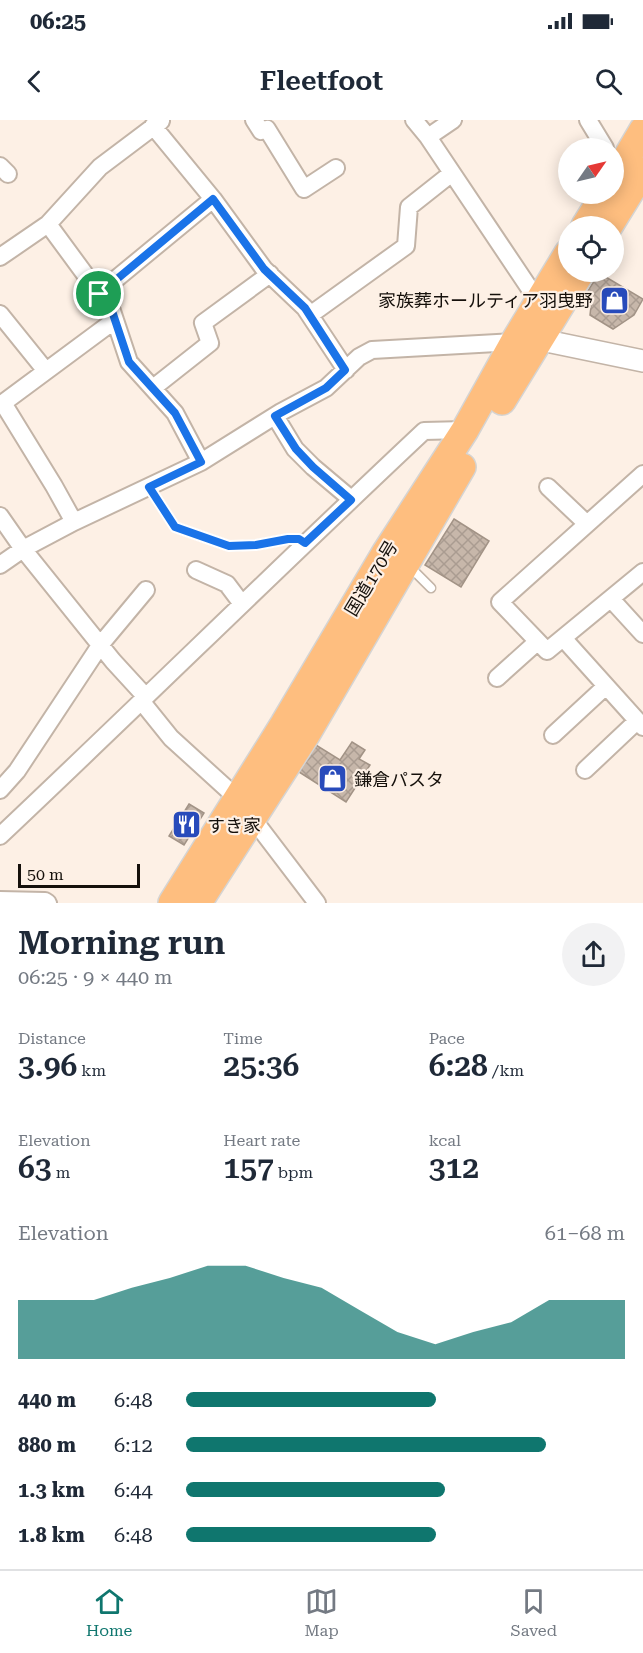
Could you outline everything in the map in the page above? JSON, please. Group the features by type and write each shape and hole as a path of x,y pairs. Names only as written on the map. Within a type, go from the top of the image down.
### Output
{"highway":[{"path":"624,158 643,130"},
{"name":"国道170号","path":"172,903 245,808 306,735 405,563 532,328 558,274"},
{"name":"国道170号","path":"198,903 284,724 386,552 532,328 572,282"}],"street":[{"path":"254,120 261,131 267,129 304,189 336,168"},
{"path":"414,120 452,173 532,328"},
{"path":"428,137 453,120"},
{"path":"588,120 600,138"},
{"path":"0,257 48,224 100,167 157,122 270,274 305,308 345,370"},
{"path":"310,315 406,246 409,207 452,173"},
{"path":"99,294 213,199"},
{"path":"48,224 112,311 129,362 175,413 201,462"},
{"path":"153,388 210,343 203,323 270,274"},
{"path":"0,314 46,371"},
{"path":"74,522 3,403 115,320"},
{"path":"0,565 23,549 74,522 201,462 275,416 326,388 359,357 372,350 532,328 643,361"},
{"path":"275,416 296,449 351,500"},
{"path":"0,431 15,422"},
{"path":"0,836 424,431 465,430"},
{"path":"643,474 500,602 547,651 643,572"},
{"path":"548,487 587,524"},
{"path":"0,516 23,549 144,699 171,738 245,808 317,903"},
{"path":"196,570 227,584 243,604"},
{"path":"0,790 17,771 100,644 146,590"},
{"path":"611,599 643,634"},
{"path":"562,638 640,724 585,770"},
{"path":"497,678 537,642"},
{"path":"553,735 606,686"},
{"path":"0,900 45,901 48,903"}],"lane":[{"path":"149,487 175,527 229,546 256,545 288,539 299,539 305,543"},
{"path":"405,563 431,588"}],"building":[{"name":"家族葬ホールティア羽曳野","path":"593,282 614,282 643,299 634,315 613,329 590,315 591,306 583,299"},
{"path":"454,519 489,541 461,587 425,565"},
{"path":"352,742 365,750 359,759 370,765 346,802 299,772 316,745 340,760"},
{"path":"189,804 204,813 184,845 169,836"}],"place":[{"name":"家族葬ホールティア羽曳野","path":"614,300"},
{"name":"鎌倉パスタ","path":"333,779"},
{"name":"すき家","path":"186,825"}],"route":[{"path":"213,199 264,269 305,308 345,370 326,388 275,416 296,449 351,500 305,543 299,539 288,539 256,545 229,546 175,527 149,487 201,462 175,413 129,362 112,311 99,294 213,199"}]}
